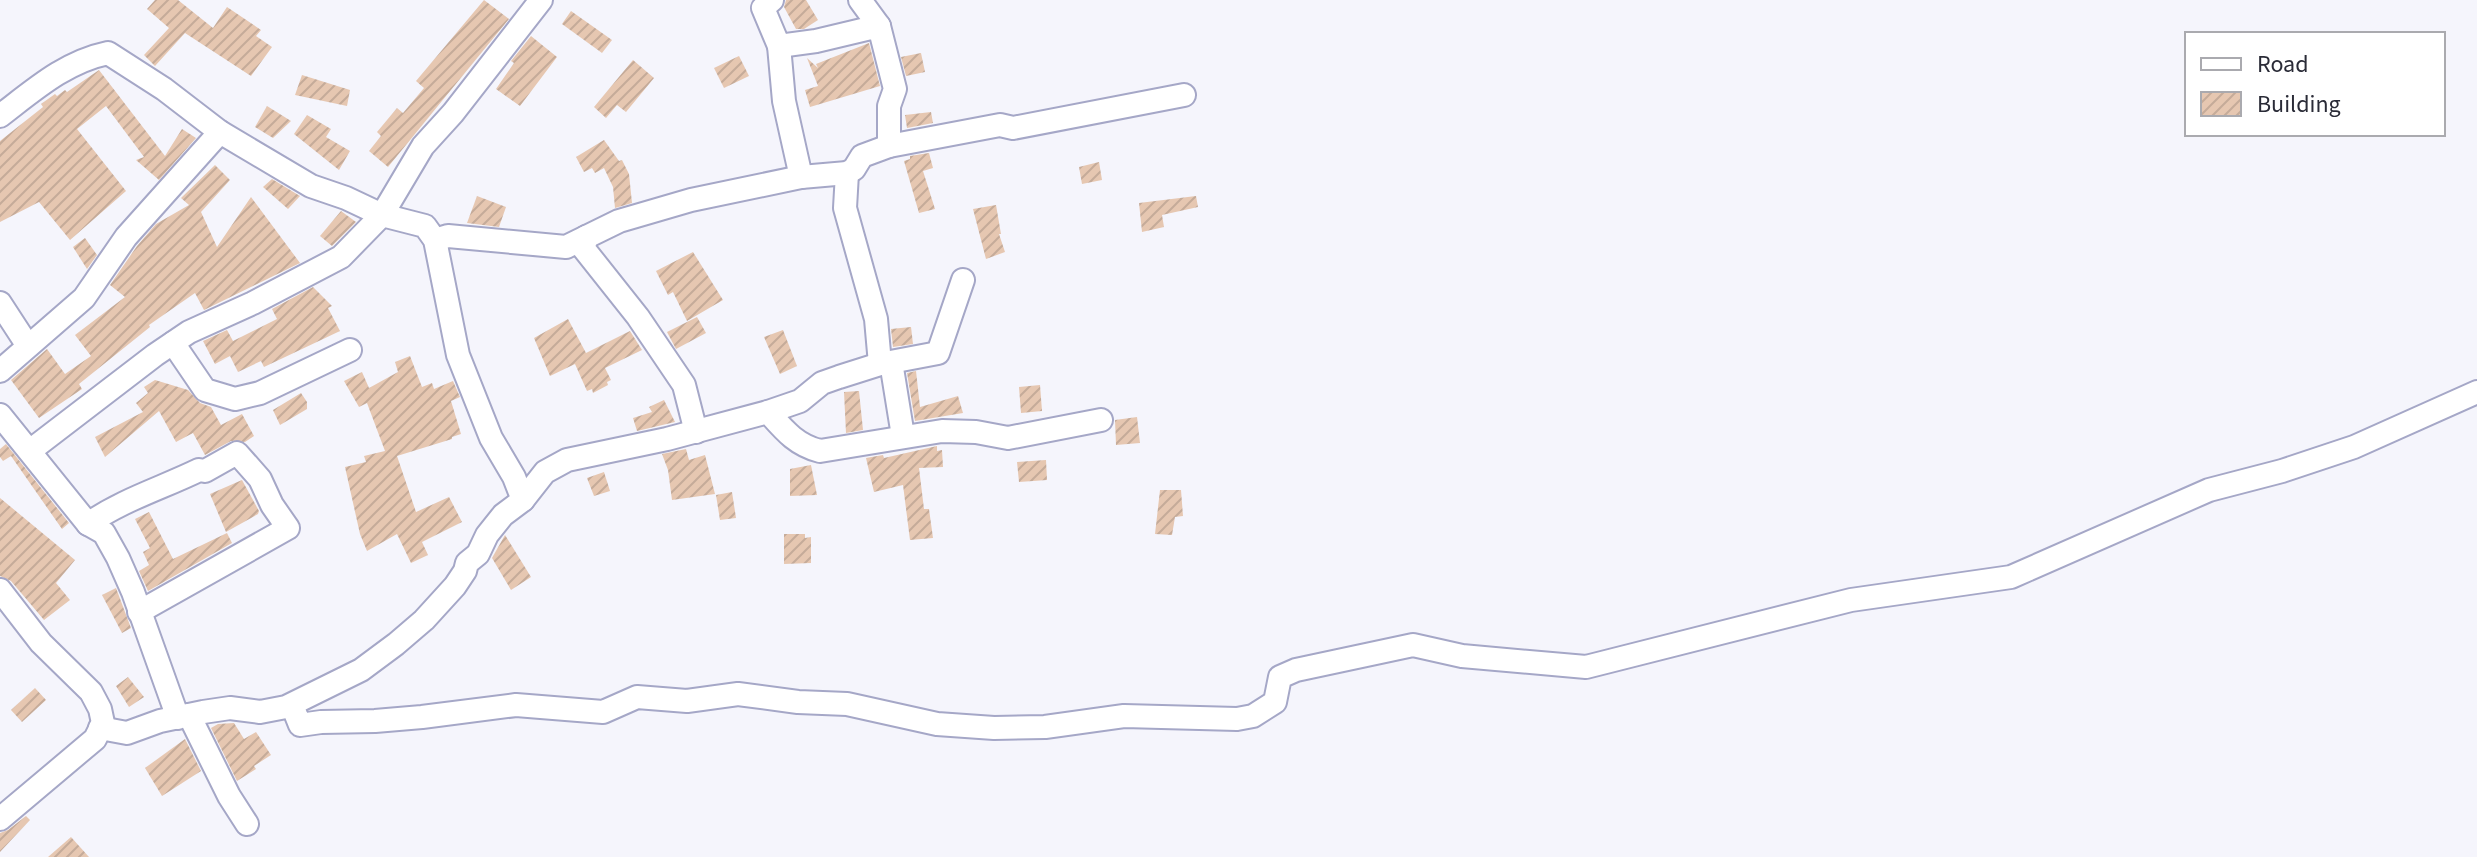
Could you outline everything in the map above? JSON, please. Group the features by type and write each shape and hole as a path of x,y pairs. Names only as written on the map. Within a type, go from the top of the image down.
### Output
{"street":[{"path":"31,450 189,332 341,257 382,215 423,146 453,113 541,0"},
{"path":"772,0 763,8 779,46 784,101 801,177"},
{"path":"860,0 879,26 895,89 889,106 889,146"},
{"path":"779,46 879,26"},
{"path":"0,116 56,73 85,57 108,53 164,89 220,132 311,186 382,215 425,226 435,240 458,355 491,438 514,477 523,500"},
{"path":"435,240 448,236 566,247 619,221 691,200 801,177 847,173 854,169 862,156 889,146 1000,125 1013,128 1184,95"},
{"path":"0,371 84,298 126,237 220,132"},
{"path":"847,173 845,208 876,319 903,436"},
{"path":"586,237 584,249 638,317 684,385 696,432"},
{"path":"100,728 127,733 160,721 230,708 260,712 292,705 361,670 424,620 455,586 467,563 478,554 487,535 503,515 523,500 545,472 567,460 696,432 768,412 800,401 822,383 885,363 938,353 963,280"},
{"path":"0,303 28,346"},
{"path":"173,343 205,390 235,399 260,393 350,350"},
{"path":"292,705 300,725 422,717 516,705 603,712 637,697 687,701 738,694 798,702 847,704 937,724 994,728 1057,726 1124,716 1237,719 1263,712 1275,702 1280,677 1296,670 1413,645 1462,656 1586,667 1851,600 2011,577 2209,490 2282,471 2354,447 2477,392"},
{"path":"768,412 788,435 805,447 820,451 942,431 976,432 1008,438 1101,420"},
{"path":"0,415 88,524 104,533 133,592 184,716 247,824"},
{"path":"88,524 132,498 160,489 199,470 205,471 237,453 260,479 272,505 288,528 139,612"},
{"path":"0,590 41,643 91,692 103,723 95,739 0,819"}],"building":[{"path":"155,0 178,0 213,28 227,7 261,30 256,36 272,47 251,76 185,33 155,66 144,55 169,28 147,9"},
{"path":"484,0 509,19 388,167 369,151 381,136 377,132 397,108 403,113 424,88 416,81"},
{"path":"786,0 806,0 818,20 804,29 796,29 784,7"},
{"path":"571,11 612,40 602,53 562,24"},
{"path":"531,36 557,57 520,106 496,89 514,63 511,61"},
{"path":"869,43 880,86 810,107 805,90 818,86 807,58 818,68 816,64"},
{"path":"921,53 925,72 906,76 901,57"},
{"path":"739,56 749,76 724,88 714,68"},
{"path":"633,60 654,78 626,112 617,105 606,118 594,107"},
{"path":"99,70 165,156 182,129 196,138 159,180 136,160 144,157 106,106 77,129 126,191 70,240 39,202 0,222 0,141 43,107 41,104 55,94 67,92"},
{"path":"302,75 350,90 347,106 295,95"},
{"path":"267,106 291,121 273,138 255,127"},
{"path":"931,112 933,123 907,128 905,115"},
{"path":"307,115 331,129 326,137 350,151 339,170 294,134"},
{"path":"604,140 619,161 622,160 629,174 632,203 615,208 613,187 604,168 595,173 592,168 584,172 576,157"},
{"path":"929,153 933,168 923,171 935,209 919,213 904,161 910,156"},
{"path":"1099,162 1102,180 1082,184 1079,167"},
{"path":"215,165 230,180 201,212 217,247 251,197 300,263 204,310 195,293 149,325 79,384 82,389 39,418 11,380 47,349 65,374 91,356 75,335 125,297 110,285 156,224 189,205 181,198"},
{"path":"272,179 300,196 288,209 263,187"},
{"path":"477,196 506,207 499,227 467,223"},
{"path":"1196,196 1198,207 1162,215 1164,227 1142,232 1139,203"},
{"path":"996,205 999,234 1005,252 986,259 973,209"},
{"path":"341,211 356,222 332,246 320,236"},
{"path":"85,238 97,255 87,269 73,247"},
{"path":"693,252 723,300 687,321 673,292 668,295 656,271"},
{"path":"313,287 332,306 328,308 340,331 264,367 261,361 238,372 230,356 215,364 203,341 227,330 233,341 277,319 272,309"},
{"path":"697,317 706,333 676,349 667,332"},
{"path":"568,319 586,353 630,331 642,350 605,368 611,380 593,393 592,389 587,391 575,364 550,376 534,338"},
{"path":"911,327 913,344 893,347 891,329"},
{"path":"783,330 797,366 780,374 764,337"},
{"path":"410,356 422,387 432,383 434,389 453,381 460,397 451,401 461,434 397,456 416,512 449,497 462,522 422,542 428,555 411,563 397,534 367,551 360,534 345,467 366,462 364,456 385,451 367,403 359,407 344,381 362,372 369,388 398,372 395,362"},
{"path":"916,371 920,407 958,396 963,413 915,421 907,373"},
{"path":"155,380 188,390 200,403 211,407 221,425 242,414 254,436 245,442 231,441 205,455 193,433 176,442 159,411 105,457 95,437 143,412 136,403 148,393 144,387"},
{"path":"1040,385 1042,411 1021,413 1019,387"},
{"path":"859,391 863,430 846,433 844,392"},
{"path":"301,393 307,402 307,409 280,425 273,410"},
{"path":"664,400 675,422 637,431 633,418 652,412 649,407"},
{"path":"1137,417 1140,443 1116,445 1115,420"},
{"path":"6,444 69,523 62,529 11,456 3,461 0,457 0,449"},
{"path":"937,446 937,451 942,450 943,467 919,468 924,509 929,509 933,538 910,540 903,485 874,492 866,458 883,455 884,458"},
{"path":"686,449 689,460 705,455 715,494 672,500 668,470 662,454"},
{"path":"1046,460 1047,480 1019,482 1017,462"},
{"path":"811,465 817,495 790,496 790,469"},
{"path":"604,472 610,491 594,496 587,478"},
{"path":"242,480 259,511 226,532 210,494"},
{"path":"1160,490 1181,490 1183,516 1175,517 1172,535 1155,534"},
{"path":"732,492 736,518 720,520 716,495"},
{"path":"0,498 75,560 56,583 70,600 44,620 11,581 0,576"},
{"path":"149,512 173,559 227,533 232,543 148,591 139,571 149,565 143,552 150,548 135,519"},
{"path":"784,534 811,537 811,563 784,564"},
{"path":"505,535 531,577 511,590 492,558"},
{"path":"116,588 131,628 122,633 102,595"},
{"path":"128,677 144,697 129,707 116,686"},
{"path":"35,688 46,700 22,722 11,710"},
{"path":"234,723 244,739 256,732 271,755 237,781 211,728 218,724"},
{"path":"185,739 201,771 162,796 145,768"},
{"path":"26,816 30,820 0,852 0,833"},
{"path":"71,837 89,857 48,857"}]}
